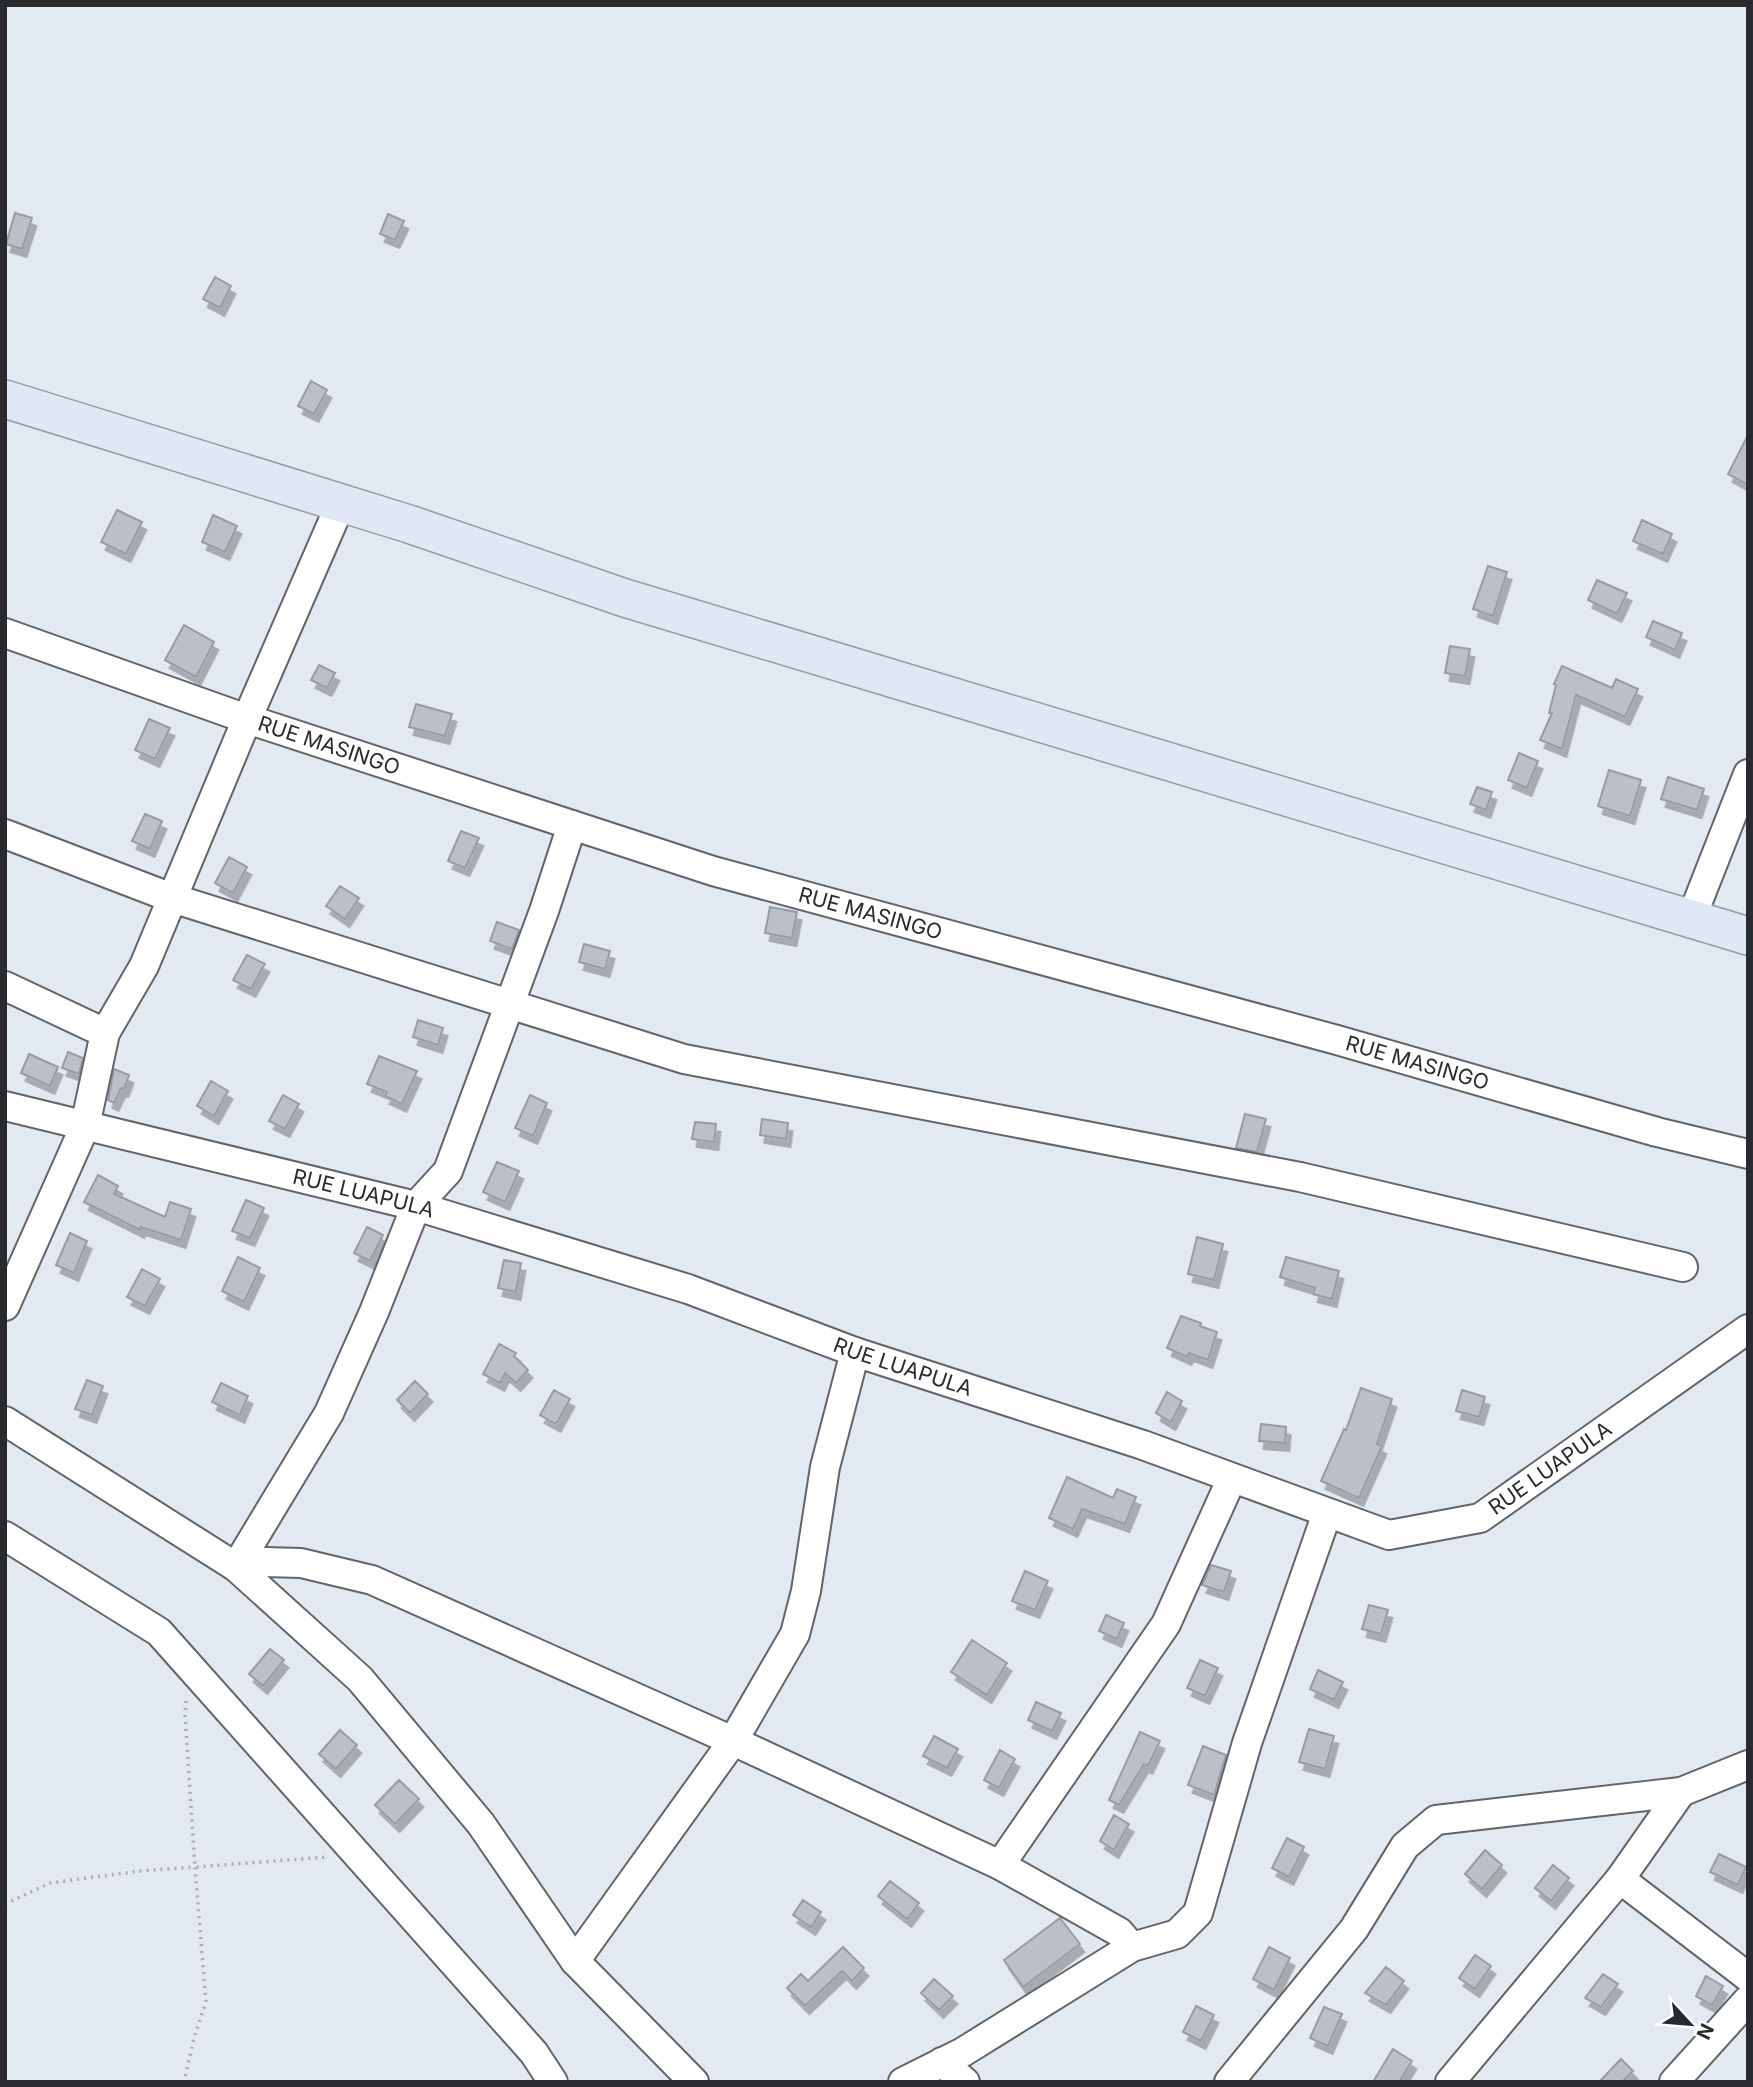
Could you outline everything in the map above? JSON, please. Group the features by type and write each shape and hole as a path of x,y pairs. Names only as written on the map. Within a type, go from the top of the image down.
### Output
{"main road":[{"path":"5,399 422,528 625,598 1748,936"}],"street":[{"path":"5,1306 85,1126 105,1033 144,966 341,503"},
{"name":"RUE MASINGO","path":"5,633 247,719 713,872 1337,1040 1657,1132 1748,1154"},
{"path":"1691,919 1748,774"},
{"path":"236,1567 329,1413 374,1312 416,1206 448,1171 544,911 572,825"},
{"path":"5,834 172,898 684,1059 1300,1177 1683,1267"},
{"path":"5,986 105,1033"},
{"name":"RUE LUAPULA","path":"5,1106 416,1206 688,1289 855,1352 1143,1445 1389,1535 1480,1517 1748,1329"},
{"path":"575,1961 733,1741 795,1634 806,1591 825,1467 855,1352"},
{"path":"5,1421 236,1567 360,1679 481,1825 575,1961 694,2082"},
{"path":"1000,1866 1166,1624 1232,1478"},
{"path":"903,2082 963,2052 1132,1947 1177,1934 1199,1913 1247,1743 1327,1513"},
{"path":"5,1536 159,1632 534,2053 553,2082"},
{"path":"236,1567 265,1562 301,1563 372,1580 733,1741 1000,1866 1119,1932 1132,1947"},
{"path":"1229,2082 1354,1928 1405,1846 1436,1820 1681,1792 1748,1765"},
{"path":"1450,2082 1620,1880 1681,1792"},
{"path":"1620,1880 1748,1977"},
{"path":"1674,2082 1748,2000"},
{"path":"942,2062 965,2082"}],"path":[{"path":"184,2082 206,2002 194,1867 185,1715 190,1668"},
{"path":"5,1904 50,1883 139,1871 357,1854"}],"building":[{"path":"15,213 32,218 22,249 6,244"},
{"path":"388,214 404,221 395,240 380,234"},
{"path":"215,277 231,286 220,308 203,299"},
{"path":"311,381 327,390 314,414 298,406"},
{"path":"1748,435 1748,485 1728,474"},
{"path":"117,510 142,522 126,554 101,542"},
{"path":"213,515 237,526 225,552 202,542"},
{"path":"1642,520 1672,534 1663,554 1633,541"},
{"path":"1488,566 1507,572 1493,616 1473,609"},
{"path":"1597,580 1627,593 1617,614 1588,600"},
{"path":"1653,621 1682,633 1675,650 1646,637"},
{"path":"184,625 214,642 196,677 165,660"},
{"path":"1450,646 1470,649 1465,676 1445,673"},
{"path":"319,665 335,673 327,688 311,680"},
{"path":"1562,666 1612,688 1616,679 1638,689 1625,717 1576,695 1562,749 1540,740 1552,713 1549,713 1556,685 1554,684"},
{"path":"416,704 452,714 445,736 409,727"},
{"path":"149,719 170,728 155,759 135,750"},
{"path":"1519,753 1538,761 1527,788 1508,780"},
{"path":"1609,770 1641,780 1630,816 1598,806"},
{"path":"1668,777 1704,789 1697,810 1661,799"},
{"path":"1477,787 1492,792 1486,810 1470,804"},
{"path":"145,814 162,821 150,849 132,841"},
{"path":"461,831 479,838 465,868 448,861"},
{"path":"229,857 247,867 233,893 215,883"},
{"path":"340,886 359,898 345,919 326,906"},
{"path":"770,907 797,912 792,938 765,933"},
{"path":"497,922 519,930 512,949 490,941"},
{"path":"584,944 610,951 605,969 579,962"},
{"path":"247,955 265,964 251,989 233,980"},
{"path":"418,1020 443,1028 438,1045 413,1037"},
{"path":"68,1052 83,1058 79,1074 62,1068"},
{"path":"29,1054 58,1067 50,1086 21,1073"},
{"path":"379,1056 417,1071 402,1104 385,1096 387,1092 367,1084"},
{"path":"114,1069 129,1075 124,1089 121,1088 114,1103 108,1100"},
{"path":"211,1081 228,1091 214,1116 197,1106"},
{"path":"283,1095 299,1104 285,1129 269,1121"},
{"path":"530,1095 547,1103 533,1136 515,1128"},
{"path":"1245,1114 1266,1119 1257,1152 1236,1148"},
{"path":"762,1119 788,1123 786,1139 760,1135"},
{"path":"695,1122 716,1124 714,1142 692,1139"},
{"path":"497,1162 519,1171 505,1202 483,1192"},
{"path":"98,1175 118,1186 114,1194 165,1217 170,1202 191,1209 181,1240 141,1227 140,1230 84,1202"},
{"path":"246,1200 264,1208 250,1238 232,1231"},
{"path":"367,1227 383,1235 370,1261 354,1253"},
{"path":"70,1233 87,1241 74,1273 56,1265"},
{"path":"1197,1237 1223,1244 1214,1280 1188,1274"},
{"path":"238,1257 260,1268 244,1302 222,1291"},
{"path":"1286,1257 1339,1271 1332,1299 1313,1294 1315,1288 1280,1277"},
{"path":"504,1260 521,1263 516,1292 498,1288"},
{"path":"142,1269 160,1279 145,1306 127,1297"},
{"path":"1181,1316 1217,1332 1208,1360 1189,1353 1187,1357 1167,1348"},
{"path":"499,1344 516,1353 514,1356 528,1370 516,1383 505,1373 500,1383 483,1374"},
{"path":"87,1380 103,1386 92,1415 75,1409"},
{"path":"415,1381 428,1394 410,1413 397,1400"},
{"path":"221,1383 248,1396 240,1415 212,1402"},
{"path":"1361,1388 1392,1399 1377,1444 1382,1446 1359,1498 1321,1481 1344,1429 1346,1430"},
{"path":"554,1390 570,1399 556,1424 540,1415"},
{"path":"1462,1390 1485,1397 1479,1417 1456,1411"},
{"path":"1167,1392 1182,1401 1171,1422 1156,1413"},
{"path":"1261,1424 1286,1427 1285,1443 1259,1441"},
{"path":"1067,1477 1113,1498 1117,1489 1136,1497 1125,1524 1082,1509 1073,1529 1049,1518"},
{"path":"1211,1565 1231,1571 1224,1592 1202,1585"},
{"path":"1025,1571 1048,1581 1035,1610 1012,1601"},
{"path":"1369,1605 1388,1610 1381,1634 1362,1629"},
{"path":"1106,1615 1124,1623 1117,1639 1099,1631"},
{"path":"972,1640 1007,1663 987,1695 951,1672"},
{"path":"270,1649 284,1660 263,1686 249,1674"},
{"path":"1200,1660 1218,1668 1205,1696 1187,1688"},
{"path":"1318,1670 1343,1682 1334,1700 1310,1689"},
{"path":"1036,1702 1061,1713 1052,1731 1028,1720"},
{"path":"1309,1729 1334,1736 1325,1769 1299,1762"},
{"path":"340,1730 357,1745 336,1769 319,1754"},
{"path":"1140,1732 1160,1741 1148,1766 1144,1764 1119,1805 1109,1800"},
{"path":"934,1736 958,1749 947,1768 923,1756"},
{"path":"1203,1746 1226,1755 1214,1795 1188,1785"},
{"path":"1000,1750 1015,1759 999,1788 984,1780"},
{"path":"399,1780 419,1799 395,1824 375,1805"},
{"path":"1114,1815 1129,1824 1114,1850 1100,1841"},
{"path":"1287,1838 1304,1847 1289,1877 1272,1868"},
{"path":"1485,1850 1502,1865 1482,1889 1465,1874"},
{"path":"1719,1854 1746,1867 1738,1885 1710,1872"},
{"path":"1553,1865 1569,1878 1551,1901 1535,1888"},
{"path":"890,1881 919,1903 907,1919 878,1896"},
{"path":"803,1900 821,1912 811,1927 793,1915"},
{"path":"1060,1918 1080,1944 1023,1987 1004,1960"},
{"path":"843,1947 864,1968 852,1981 842,1971 805,2006 787,1988 801,1974 808,1981"},
{"path":"1269,1947 1290,1958 1274,1990 1253,1979"},
{"path":"1475,1955 1491,1966 1475,1989 1459,1978"},
{"path":"1386,1967 1404,1981 1386,2005 1365,1993"},
{"path":"1603,1974 1618,1984 1601,2007 1585,1998"},
{"path":"1706,1976 1723,1986 1712,2005 1696,1996"},
{"path":"934,1979 953,1996 939,2010 921,1993"},
{"path":"1196,2006 1214,2015 1201,2041 1183,2032"},
{"path":"1324,2007 1342,2014 1328,2046 1310,2038"},
{"path":"1393,2049 1412,2061 1399,2082 1373,2082"},
{"path":"1621,2059 1633,2071 1622,2082 1599,2082"}]}
